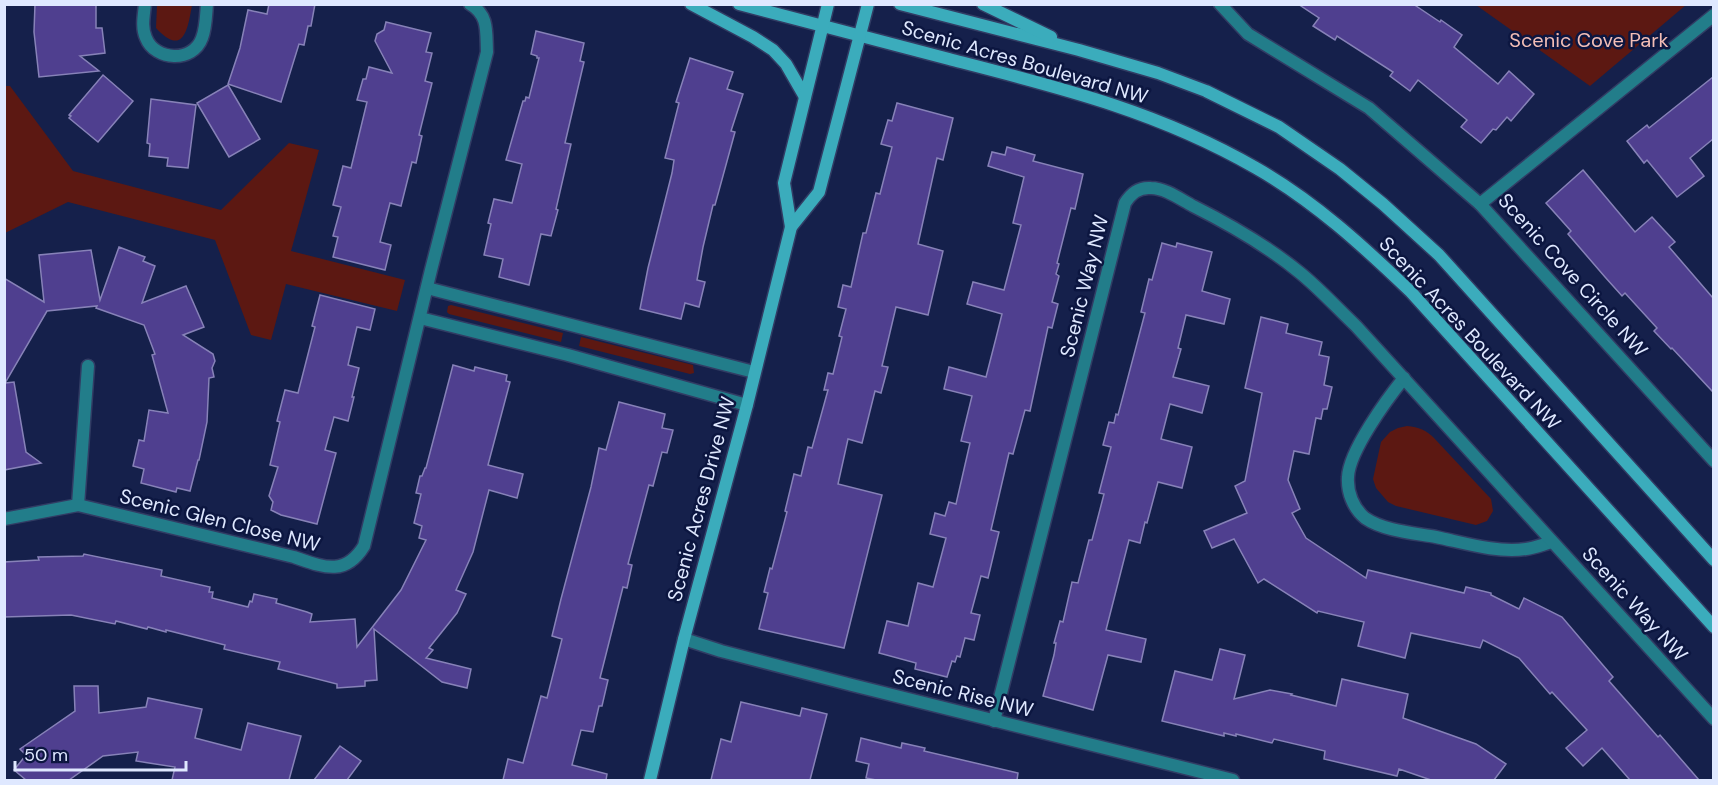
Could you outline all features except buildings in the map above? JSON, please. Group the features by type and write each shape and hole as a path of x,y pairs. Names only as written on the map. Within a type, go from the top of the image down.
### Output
{"street":[{"path":"145,4 143,30 147,40 161,54 171,56 180,56 197,46 202,38 207,4"},
{"name":"Scenic Glen Close NW","path":"4,519 78,506 294,557 321,566 332,568 351,562 364,546 487,51 486,21 478,9 470,4"},
{"path":"691,4 773,50 786,64 805,98"},
{"name":"Scenic Acres Boulevard NW","path":"739,4 1061,88 1133,111 1209,142 1258,169 1304,199 1360,244 1411,292 1713,627"},
{"name":"Scenic Acres Drive NW","path":"650,780 684,639 747,405 791,227 784,183 828,4"},
{"name":"Scenic Acres Drive NW","path":"791,227 819,192 868,4"},
{"name":"Scenic Acres Boulevard NW","path":"900,4 1079,50 1158,73 1215,95 1280,127 1358,183 1439,255 1713,560"},
{"path":"983,4 1079,50"},
{"path":"1220,4 1248,34 1369,108 1480,204"},
{"name":"Scenic Cove Circle NW","path":"1713,15 1480,204 1713,461"},
{"name":"Scenic Way NW","path":"994,721 1125,204 1131,194 1140,189 1152,188 1167,193 1218,219 1298,271 1323,294 1404,378 1713,719"},
{"path":"427,288 754,372"},
{"path":"420,318 568,355 747,405"},
{"path":"78,506 88,366"},
{"path":"1404,378 1384,402 1350,464 1348,488 1351,500 1357,509 1365,517 1385,527 1484,547 1510,551 1529,549 1552,542"},
{"name":"Scenic Rise NW","path":"684,639 732,654 1233,780"}],"green space":[{"path":"157,5 192,5 189,23 179,40 165,37 156,28"},
{"name":"Scenic Cove Park","path":"1476,5 1686,5 1590,86"},
{"path":"5,86 10,86 73,171 221,210 289,143 319,150 291,251 405,280 397,311 286,284 271,340 251,335 215,240 68,202 5,233"},
{"path":"448,306 563,333 561,342 449,314"},
{"path":"581,337 693,365 694,373 690,374 579,346"},
{"path":"1407,426 1422,429 1431,435 1491,499 1493,511 1487,521 1476,525 1396,506 1388,502 1376,488 1373,479 1381,442 1390,432"}]}
